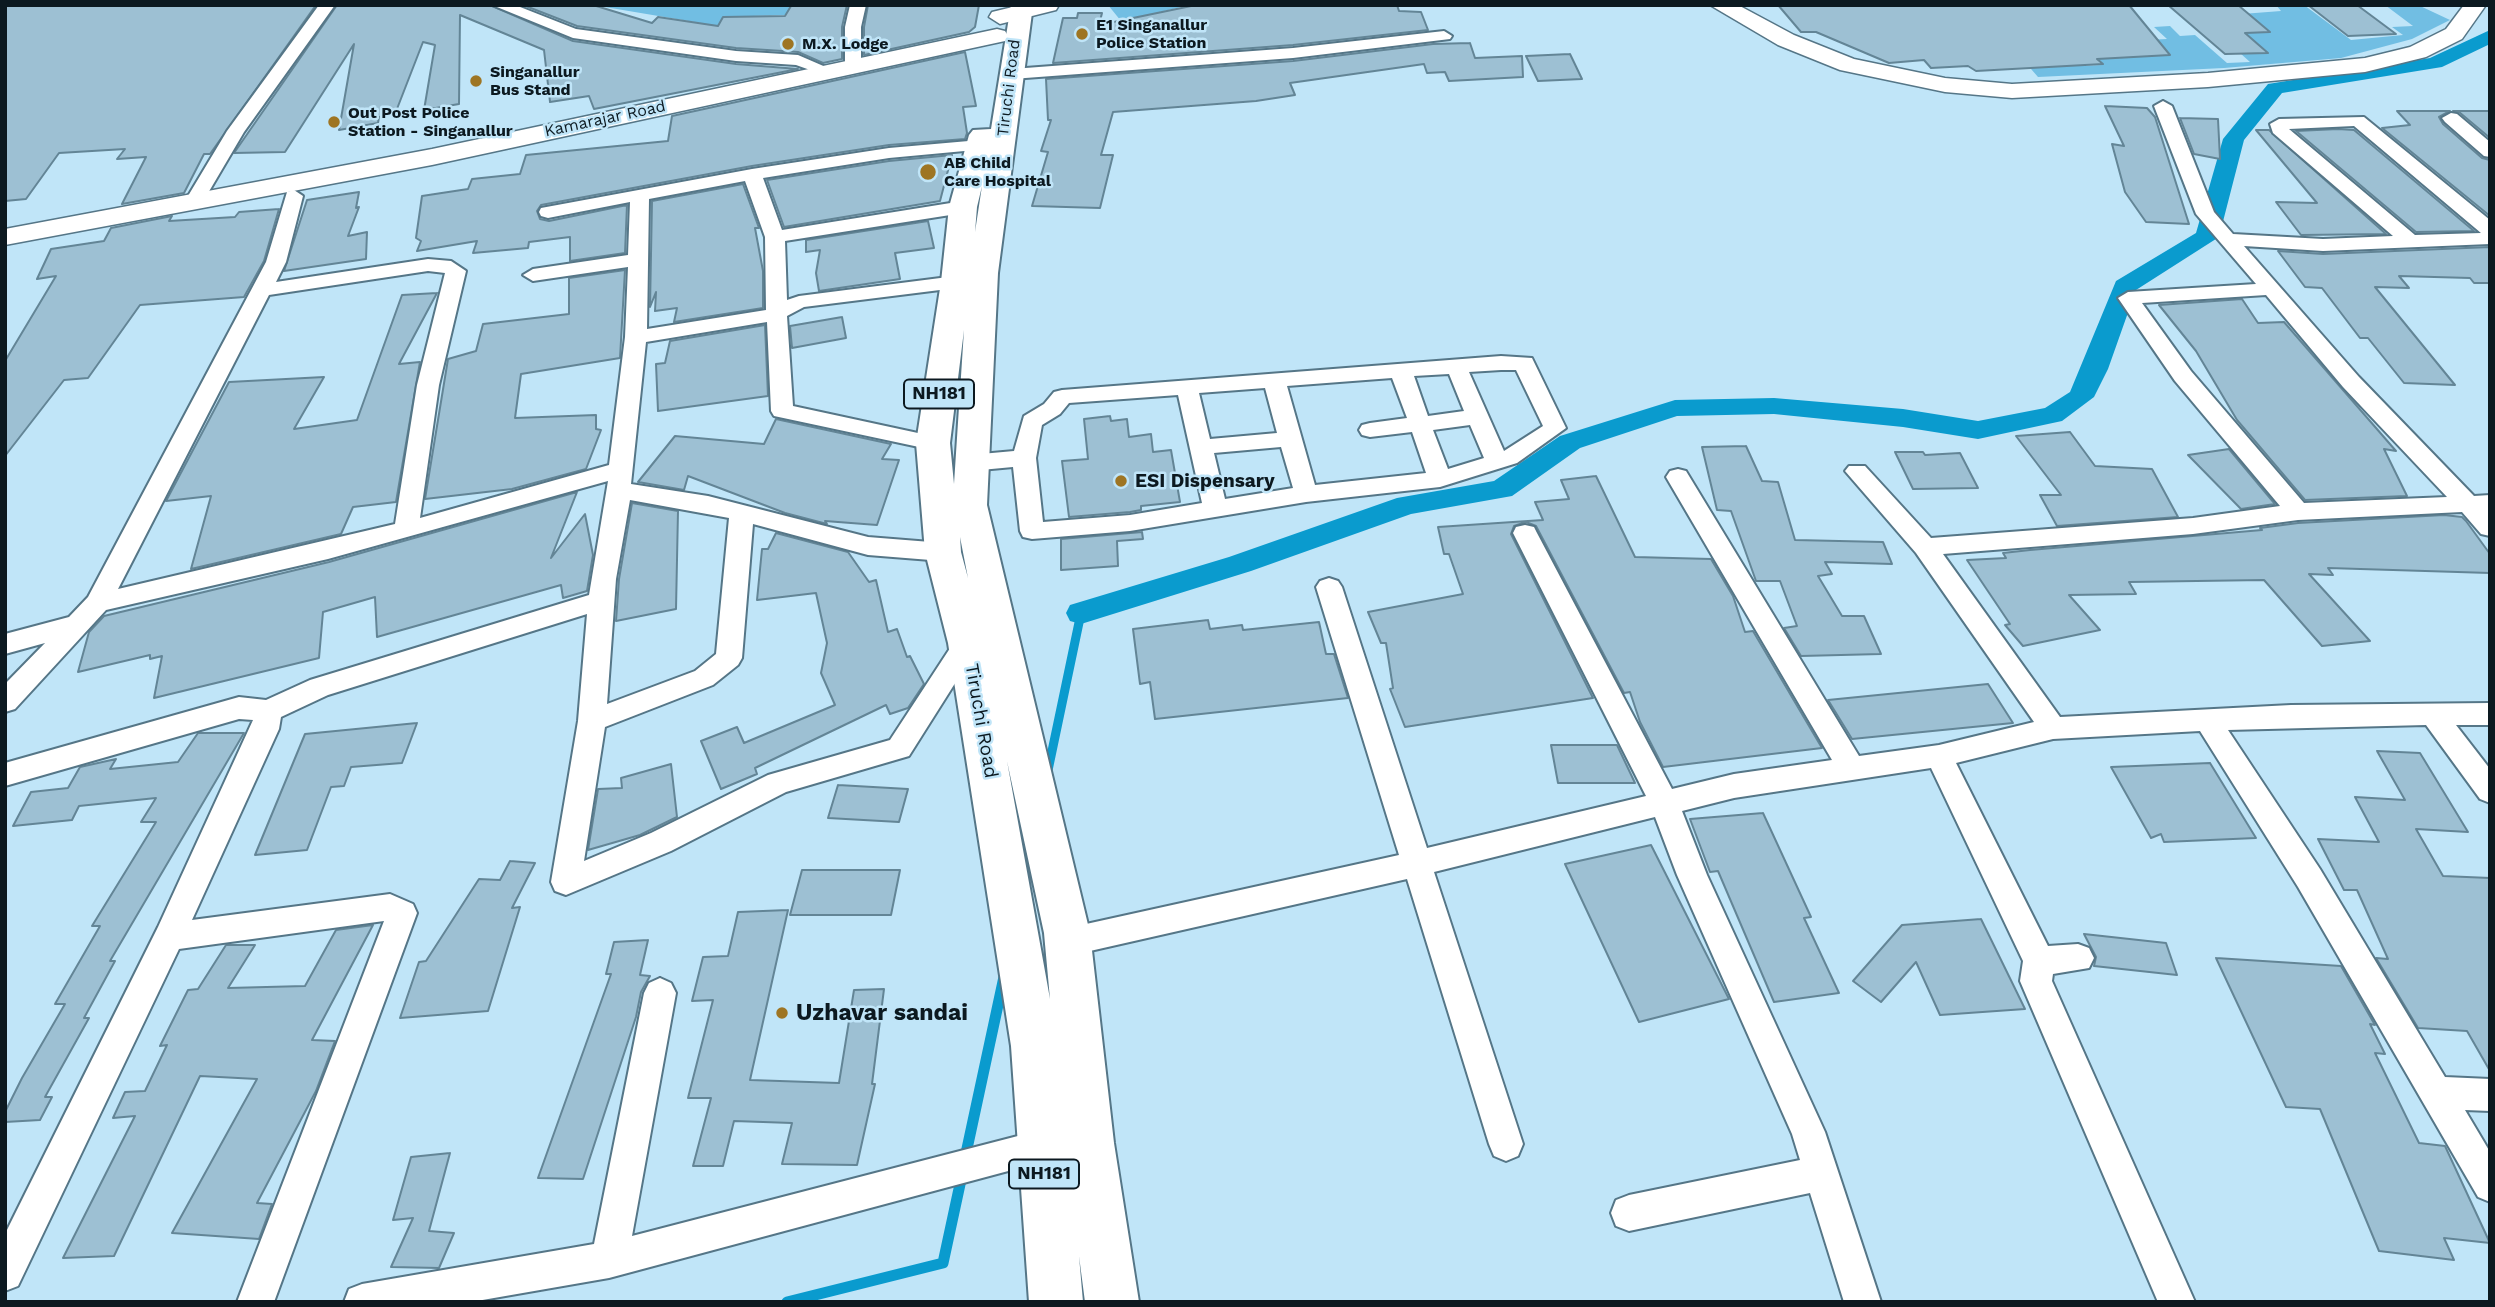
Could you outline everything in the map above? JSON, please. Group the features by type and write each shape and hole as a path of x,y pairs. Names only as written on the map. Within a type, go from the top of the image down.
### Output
{"highway":[{"name":"NH181","path":"980,145 1012,27"},
{"name":"Tiruchi Road","path":"970,463 984,273 1012,27"},
{"name":"Tiruchi Road","path":"980,145 963,207 956,282 933,443 943,552 983,640 1017,926 1035,1046 1024,1152 1056,1302"},
{"name":"NH181","path":"970,463 970,505 983,640 1067,938 1089,1143 1112,1302"}],"main road":[{"path":"1721,5 1760,26 1848,65 1893,77 1998,90 2056,91 2365,65 2418,52 2454,34 2475,5"},
{"name":"Kamarajar Road","path":"5,237 480,147 827,71 1012,27"},
{"name":"Kamarajar Road","path":"5,254 294,196 816,83 1012,27"}],"street":[{"path":"194,201 236,131 327,5"},
{"path":"500,5 573,33 736,56 798,60 827,71"},
{"path":"853,65 853,27 858,5"},
{"path":"1012,27 1293,53 1444,36"},
{"path":"2163,106 2205,214 2351,382 2479,504 2490,528"},
{"path":"2451,118 2486,147"},
{"path":"2411,242 2279,129 2279,124 2358,121 2490,230"},
{"path":"548,212 752,174 889,153 980,145"},
{"path":"752,174 775,237 782,411 933,443"},
{"path":"640,193 636,337 621,479 601,601 592,721 566,882 661,842 778,783 899,748 983,640"},
{"path":"5,702 98,603 276,262 294,196"},
{"path":"775,237 963,207"},
{"path":"2227,239 2323,246 2490,238"},
{"path":"533,275 638,260"},
{"path":"261,290 428,265 444,265 456,271 428,385 405,528"},
{"path":"636,337 776,314 799,302 956,282"},
{"path":"2270,289 2128,298 2183,376 2298,512"},
{"path":"1524,363 1555,428 1509,458 1440,479 1306,494 1130,523 1032,531 1024,458 1032,421 1052,409 1062,397 1456,366 1524,363"},
{"path":"1456,366 1497,462"},
{"path":"1400,369 1440,479"},
{"path":"1274,380 1306,494"},
{"path":"1187,387 1215,509"},
{"path":"1370,430 1478,417"},
{"path":"1201,447 1290,439"},
{"path":"970,463 1024,458"},
{"path":"1857,471 1925,547 2053,728"},
{"path":"1678,477 1851,767"},
{"path":"98,603 510,502 621,479 868,546 943,552"},
{"path":"1925,547 2193,526 2298,512 2479,504"},
{"path":"592,721 704,678 729,658 742,513"},
{"path":"1525,533 1664,802 1692,875 1808,1132 1863,1302"},
{"path":"1329,587 1506,1144"},
{"path":"5,775 239,708 268,711 319,687 601,601"},
{"path":"5,644 76,625"},
{"path":"5,1273 169,937 265,729 268,711"},
{"path":"2432,713 2490,791"},
{"path":"1067,938 1415,864 1734,786 1851,767 1939,757 2053,728 2291,716 2490,714"},
{"path":"2208,721 2309,878 2490,1185"},
{"path":"1939,757 2039,961 2036,981 2177,1302"},
{"path":"169,937 390,907 402,913 255,1302"},
{"path":"2039,961 2078,958"},
{"path":"609,1260 660,993"},
{"path":"2438,1093 2490,1095"},
{"path":"362,1302 609,1260 1024,1152"},
{"path":"1629,1213 1821,1173"}],"shaded area":[{"path":"593,5 848,5 846,13 723,17 718,26"},
{"path":"1108,5 1190,5 1121,21"},
{"path":"2276,5 2304,5 2351,40 2403,35 2392,27 2413,26 2385,5 2418,5 2450,20 2412,39 2341,58 2224,68 2038,77 1998,31 2044,30 2082,66 2102,65 2098,59 2146,40 2167,39 2154,27 2170,26 2180,36 2195,35 2227,63 2250,62 2221,36 2266,53 2245,33 2269,32 2249,15 2229,15 2281,11"}],"building":[{"path":"5,5 316,5 210,154 204,154 184,193 122,204 146,157 117,159 125,149 59,153 26,199 5,201"},
{"path":"337,5 490,5 573,41 736,64 798,69 594,109 589,96 550,102 544,50 460,15 459,104 424,110 435,45 423,42 395,114 379,117 378,123 339,130 354,44 285,152 234,153"},
{"path":"523,5 593,5 652,23 658,17 718,26 723,17 785,16 791,6 847,5 842,27 842,59 823,63 798,52 736,48 577,26"},
{"path":"868,5 979,5 975,27 969,32 864,55 864,27"},
{"path":"1196,5 1397,5 1399,11 1421,12 1428,30 1293,45 1053,63 1063,18 1077,18 1078,13 1102,13 1099,25"},
{"path":"1778,5 2129,5 2170,55 2097,59 2103,64 1976,71 1968,66 1931,68 1924,60 1889,63 1816,32 1801,32"},
{"path":"2168,5 2238,5 2270,32 2245,33 2268,53 2225,54"},
{"path":"2308,5 2357,5 2396,34 2348,36"},
{"path":"1470,43 1475,58 1522,56 1523,77 1449,81 1445,72 1427,73 1424,64 1290,83 1295,95 1256,101 1113,112 1101,155 1113,155 1100,208 1032,206 1048,152 1041,151 1051,120 1048,120 1046,79 1293,61 1433,44"},
{"path":"965,52 976,106 963,107 967,133 965,139 889,145 752,166 541,205 537,211 540,219 549,221 627,205 625,253 570,261 570,237 529,242 528,248 473,253 477,241 417,251 421,241 416,238 422,196 468,189 472,179 520,174 526,155 668,141 672,116"},
{"path":"1570,54 1582,79 1538,81 1526,56"},
{"path":"2105,106 2147,108 2155,117 2189,224 2146,222 2125,192 2112,144 2124,146"},
{"path":"2397,111 2450,111 2439,117 2443,124 2482,158 2490,160 2490,216 2382,128 2410,125"},
{"path":"2453,111 2490,111 2490,138 2459,112"},
{"path":"2180,118 2218,119 2220,159 2194,154"},
{"path":"2256,130 2269,130 2386,234 2301,235 2276,202 2317,203"},
{"path":"2354,130 2474,231 2416,232 2296,131"},
{"path":"952,155 940,201 784,227 767,180 889,161"},
{"path":"743,184 759,228 755,228 763,271 763,308 674,322 677,308 655,311 656,292 650,307 652,201"},
{"path":"359,192 356,208 359,207 348,236 367,232 366,259 284,271 307,200"},
{"path":"279,209 264,261 244,297 140,305 88,378 64,380 5,456 5,361 56,276 37,279 51,249 104,241 111,228 172,216 169,221 235,217 239,212"},
{"path":"928,221 934,248 895,253 900,279 819,291 816,273 820,250 806,252 806,240"},
{"path":"2490,247 2490,283 2474,283 2470,278 2399,276 2409,288 2375,287 2455,385 2404,383 2368,338 2360,338 2322,288 2305,287 2278,251 2323,254"},
{"path":"625,270 620,358 521,374 515,418 596,415 596,429 601,430 586,469 512,489 425,499 448,359 476,351 483,324 569,314 569,278"},
{"path":"437,293 399,364 420,362 396,502 353,507 341,534 191,569 211,496 166,501 229,382 324,377 294,429 357,420 402,295"},
{"path":"2242,299 2258,323 2284,322 2396,451 2384,449 2407,496 2305,500 2237,420 2196,351 2159,305"},
{"path":"842,317 846,338 792,348 790,326"},
{"path":"765,325 768,396 658,411 656,364 665,363 670,341"},
{"name":"ESI Dispensary","path":"1110,416 1111,421 1127,419 1129,437 1151,434 1153,452 1171,450 1180,502 1141,506 1141,510 1130,512 1069,517 1062,461 1088,459 1084,419"},
{"path":"776,419 891,444 882,459 899,460 877,525 825,521 827,524 785,513 688,476 684,490 638,482 675,436 764,444"},
{"path":"2070,432 2095,466 2152,469 2178,517 2057,526 2040,495 2061,495 2016,436"},
{"path":"1746,446 1762,481 1778,482 1795,540 1883,542 1892,564 1825,562 1832,574 1818,576 1842,616 1864,616 1881,654 1801,656 1784,628 1797,626 1780,581 1756,581 1731,511 1717,510 1702,447"},
{"path":"2229,449 2275,504 2241,509 2188,455"},
{"path":"1895,452 1923,452 1925,455 1960,453 1978,488 1913,489"},
{"path":"1596,476 1635,557 1711,559 1733,596 1745,632 1753,631 1822,748 1663,767 1640,722 1630,692 1624,693 1536,526 1526,522 1514,526 1511,534 1593,698 1405,727 1390,689 1393,688 1386,643 1381,643 1368,612 1463,594 1449,554 1444,554 1438,527 1543,520 1535,502 1569,499 1561,480"},
{"path":"577,492 551,558 585,514 593,555 587,591 563,598 561,585 377,637 375,597 323,612 319,658 154,698 162,656 150,659 150,655 78,672 89,632 104,616 329,562"},
{"path":"632,503 678,511 676,609 616,621 619,579"},
{"path":"2444,515 2462,517 2466,521 2490,554 2490,573 2328,568 2333,575 2309,574 2370,641 2322,646 2264,580 2129,582 2136,594 2069,595 2100,630 2023,646 2005,625 2010,624 1967,560 2006,558 2003,553 2030,550 2262,530 2260,528 2298,523"},
{"path":"1142,532 1143,539 1117,541 1118,566 1061,570 1061,539"},
{"path":"776,533 848,552 869,582 876,580 888,632 897,629 907,657 910,656 924,684 908,708 890,714 886,705 755,768 757,774 721,789 701,741 737,727 744,743 835,705 821,673 827,643 816,593 757,600 762,549 768,549"},
{"path":"1208,620 1210,629 1242,625 1243,630 1319,622 1326,654 1334,654 1348,698 1155,719 1150,682 1140,684 1133,629"},
{"path":"1988,684 2013,723 1852,739 1828,700"},
{"path":"417,723 402,763 351,767 344,786 331,787 307,850 255,855 305,734"},
{"path":"198,733 244,733 110,961 115,961 84,1018 89,1018 45,1097 52,1097 40,1120 5,1122 5,1112 22,1078 65,1004 55,1004 100,926 92,926 156,822 141,822 156,798 79,806 72,820 13,826 31,792 68,788 80,767 116,759 110,769 178,762"},
{"path":"1551,745 1617,745 1635,783 1558,783"},
{"path":"2377,751 2420,753 2468,832 2416,829 2443,876 2490,878 2490,1071 2467,1031 2418,1028 2376,958 2388,959 2357,890 2344,890 2318,839 2379,842 2355,797 2405,800"},
{"path":"2210,763 2256,838 2164,842 2161,834 2151,838 2111,767"},
{"path":"671,764 677,817 640,835 588,850 598,789 622,788 621,778"},
{"path":"838,785 908,789 899,822 828,818"},
{"path":"1763,813 1811,917 1804,918 1839,993 1774,1002 1718,871 1710,872 1690,819"},
{"path":"1651,845 1729,999 1639,1022 1565,864"},
{"path":"510,861 535,863 512,908 520,907 488,1011 400,1018 419,962 426,961 479,879 500,880"},
{"path":"802,870 900,870 891,915 790,915"},
{"path":"788,910 750,1080 839,1083 854,990 884,989 872,1084 875,1084 857,1165 782,1164 792,1123 734,1121 723,1166 693,1166 711,1098 688,1098 713,1000 692,1001 703,957 728,956 738,912"},
{"path":"1981,919 2025,1009 1940,1015 1916,962 1881,1002 1853,981 1902,925"},
{"path":"373,925 312,1040 335,1041 316,1091 257,1203 272,1204 259,1239 172,1233 257,1079 200,1076 114,1256 63,1258 135,1116 113,1118 125,1092 145,1091 167,1045 160,1046 188,990 198,989 226,945 255,945 228,988 305,986 336,930"},
{"path":"2084,934 2166,943 2177,975 2094,966 2096,957"},
{"path":"648,940 640,975 650,976 641,992 636,1017 583,1179 538,1178 611,974 606,974 614,942"},
{"path":"2216,958 2341,966 2375,1025 2370,1024 2385,1054 2375,1053 2419,1143 2445,1146 2490,1243 2444,1238 2454,1260 2379,1251 2320,1109 2286,1107"},
{"path":"450,1153 429,1231 454,1233 439,1268 391,1267 413,1218 393,1220 411,1157"}],"waterway":[{"path":"1081,613 1240,564 1407,505 1502,489 1570,442 1675,408 1774,406 1903,418 1978,430 2053,415 2081,397 2095,369 2125,286 2207,237 2234,139 2275,88 2435,63 2490,36"},
{"path":"1047,775 1081,613"},
{"path":"1027,867 1031,850"},
{"path":"1024,881 1027,866"},
{"path":"965,1158 1004,977"},
{"path":"787,1302 943,1263 962,1175"}],"place":[{"name":"E1 Singanallur Police Station","path":"1082,34"},
{"name":"M.X. Lodge","path":"788,44"},
{"name":"Singanallur Bus Stand","path":"476,81"},
{"name":"Out Post Police Station - Singanallur","path":"334,122"},
{"name":"AB Child Care Hospital","path":"928,172"},
{"name":"ESI Dispensary","path":"1121,481"},
{"name":"Uzhavar sandai","path":"782,1013"}]}
